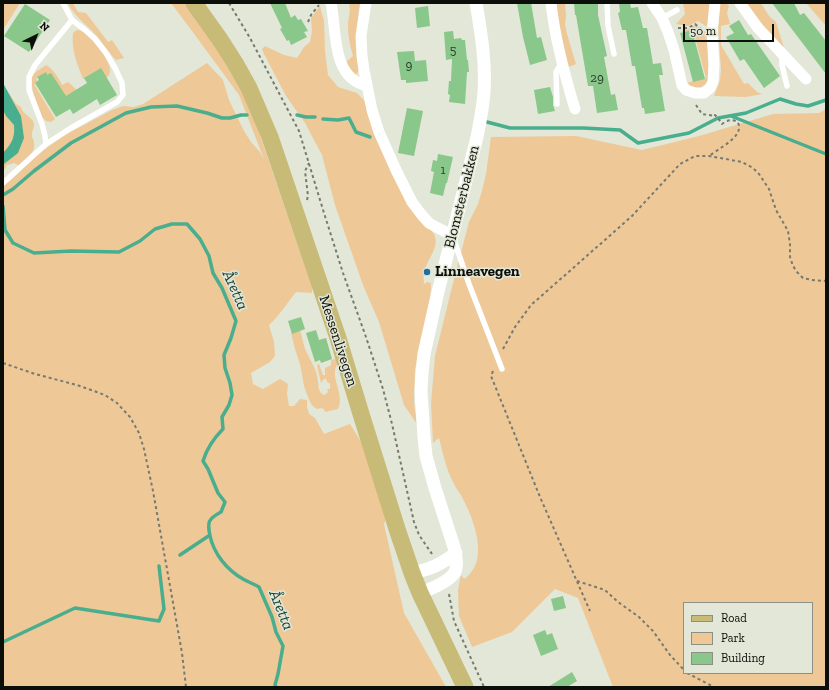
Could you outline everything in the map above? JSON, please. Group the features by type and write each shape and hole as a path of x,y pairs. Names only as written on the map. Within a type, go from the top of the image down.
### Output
{"main road":[{"name":"Messenlivegen","path":"194,3 235,63 249,88 270,137 338,338 412,573 465,687"}],"street":[{"path":"331,3 334,16 336,43 342,67 352,80 356,83 367,86"},
{"path":"366,3 361,36 364,70 372,110 379,132 410,198 421,214 429,223 452,235"},
{"name":"Blomsterbakken","path":"420,593 433,588 450,578 455,571 456,563 456,553 426,456 421,392 424,354 482,111 484,66 482,39 476,3"},
{"path":"551,3 562,63 575,109"},
{"path":"652,3 662,18 668,32 674,50 682,85 686,90 695,94 704,93 710,88 713,82 714,65 712,33 715,3"},
{"path":"740,3 758,28 806,79"},
{"path":"412,573 437,566 456,553"}],"lane":[{"path":"3,183 46,144 117,102 123,95 122,83 106,53 95,39 72,20 63,3"},
{"path":"607,3 608,26 614,54"},
{"path":"662,18 677,10"},
{"path":"46,144 42,124 29,90 29,77 35,65 72,20"},
{"path":"782,53 782,65 787,86"},
{"path":"557,104 556,72 562,63"},
{"path":"452,235 469,284 502,369"}],"path":[{"path":"229,3 250,38 299,130 343,272 383,389 396,438 414,522 419,535 434,558"},
{"path":"308,22 311,15 322,3"},
{"path":"684,28 688,28 695,24 706,34 712,33"},
{"path":"695,94 696,104 702,114 715,115 722,124 726,121 734,120 740,125 734,138 709,156"},
{"path":"590,611 540,496 491,376 498,358 515,327 530,305 632,216 680,164 695,156 709,156 742,162 753,168 769,189 776,210 788,231 790,258 793,266 803,278 826,281"},
{"path":"294,207 303,205 307,200 308,196 305,171 309,163"},
{"path":"3,363 105,395 117,403 130,417 139,433 152,484 182,653 186,687"},
{"path":"576,581 605,590 618,602 639,617 653,631 670,655 683,669"},
{"path":"449,594 454,621 484,687"},
{"path":"689,674 714,687"}],"green space":[{"path":"3,3 20,3 3,30"},
{"path":"68,3 73,3 78,12 86,13 108,42 112,40 124,58 116,60 96,35 77,16"},
{"path":"171,3 187,3 209,33 251,109 312,287 312,293 296,292 269,325 274,342 275,356 270,362 251,373 253,384 263,389 280,379 288,384 287,394 289,406 294,406 300,399 307,400 309,414 315,418 324,434 350,424 365,448 386,519 384,524 404,613 446,687 3,687 3,186 38,154 65,135 112,110 123,106 134,107 143,104 207,63 223,80 229,100 244,131 264,159 239,95"},
{"path":"349,3 360,3 358,28 359,70 356,75 351,72 346,62 353,56 348,34 350,10"},
{"path":"554,3 565,3 565,24 576,64 566,68"},
{"path":"683,3 711,3 709,28 698,21 688,26 676,24 685,14"},
{"path":"720,3 726,3 729,6 727,13 730,24 721,26 721,45 744,84 748,83 757,92 762,94 746,97 714,96 720,80 721,70 718,26"},
{"path":"746,3 761,3 769,16 776,22 784,48 761,23"},
{"path":"806,3 826,3 826,26"},
{"path":"320,6 324,21 325,51 328,75 338,87 357,93 364,100 368,111 436,240 435,246 425,268 424,276 424,284 427,282 431,283 430,308 415,369 414,403 417,424 404,405 379,322 363,285 335,205 322,155 305,123 286,96 262,49 265,46 284,55 297,58 304,47 310,42 312,31 311,18"},
{"path":"695,25 708,33 709,81 699,89 692,88 686,83 706,78 693,30 682,32"},
{"path":"77,30 82,31 93,40 107,59 110,70 109,75 106,78 100,69 83,79 73,45 73,33"},
{"path":"46,65 56,74 62,85 68,82 77,90 65,97 44,73 36,78 38,82 34,84 55,119 51,122 46,121 42,117 36,102 32,83 33,75"},
{"path":"3,84 16,104 21,107 23,112 33,121 34,125 32,137 34,141 34,149 30,156 20,166 14,163 7,165 3,172"},
{"path":"826,109 826,687 613,687 578,598 555,589 512,632 472,647 459,616 458,590 461,575 464,579 476,564 478,555 477,536 468,508 448,472 439,438 433,443 431,404 435,356 469,222 478,204 482,191 491,137 576,136 642,150 699,136 773,114 819,113"},
{"path":"300,330 305,349 316,373 319,390 324,395 328,392 327,389 330,389 330,383 324,379 321,383 317,365 319,364 323,375 325,375 325,368 331,365 331,360 335,359 334,349 338,362 335,376 340,399 338,409 325,412 324,409 317,409 311,404 304,386 300,364 291,333"}],"shaded area":[{"path":"3,83 21,116 24,138 18,153 4,164 4,176 3,153 12,140 14,125 3,110"}],"building":[{"path":"270,3 285,3 291,18 295,15 298,20 301,19 308,31 304,32 307,37 291,45 280,29 282,28"},
{"path":"517,3 531,3 537,38 541,37 547,60 530,65"},
{"path":"574,3 598,3 598,15 607,56 604,57 611,95 615,94 618,110 597,113 593,86 588,86"},
{"path":"619,3 630,3 631,8 638,7 643,28 647,28 653,64 661,63 663,75 659,75 665,111 645,114 644,108 642,108 635,66 632,66 626,30 622,30 618,13 620,12"},
{"path":"772,3 794,3 800,15 804,13 826,41 826,74"},
{"path":"25,4 50,20 29,52 4,36"},
{"path":"428,6 430,26 417,28 415,8"},
{"path":"739,20 748,35 751,34 780,76 764,88 744,59 740,61 726,37 734,33 729,26"},
{"path":"692,30 705,79 693,82 680,33"},
{"path":"453,31 454,39 461,38 462,40 465,40 469,72 467,72 465,104 449,102 450,95 448,94 449,81 451,81 452,59 446,60 444,32"},
{"path":"414,51 415,61 426,60 428,81 406,83 406,80 401,80 397,52"},
{"path":"101,68 117,95 100,105 97,99 73,114 70,109 56,117 35,83 39,80 37,77 46,72 47,75 51,73 66,96 87,83 84,78"},
{"path":"550,87 555,111 538,114 534,90"},
{"path":"407,108 423,111 414,156 398,153"},
{"path":"438,154 453,157 443,196 430,193 434,172 431,171 433,160 437,161"},
{"path":"301,317 305,329 292,334 288,321"},
{"path":"316,330 319,340 326,338 332,359 321,363 320,360 315,362 306,333"},
{"path":"563,596 566,608 554,611 551,599"},
{"path":"545,630 547,635 552,633 558,649 541,656 533,635"},
{"path":"572,672 577,681 567,687 548,687"}],"waterway":[{"path":"487,122 510,128 583,128 620,130 638,143 689,133 718,118 746,113 780,99 808,106 826,100"},
{"path":"3,195 13,189 71,143 126,113 151,107 177,106 222,118 247,115"},
{"path":"297,115 315,117"},
{"path":"731,116 826,154"},
{"path":"323,119 338,120 349,118 356,132 370,137"},
{"name":"Åretta","path":"3,206 5,230 13,243 34,253 71,251 119,252 140,241 155,229 172,224 187,224 200,239 209,256 213,273 222,288 236,321 224,355 225,368 232,395 229,405 222,417 223,429 211,444 203,461 218,493 225,502 221,512 211,519 209,531 212,543 222,561 237,575 259,587 272,617 276,632 283,646 275,685 276,687"},
{"path":"180,555 210,535"},
{"path":"3,642 75,608 159,621 164,609 159,566"}],"place":[{"name":"Linneavegen","path":"427,272"}]}
